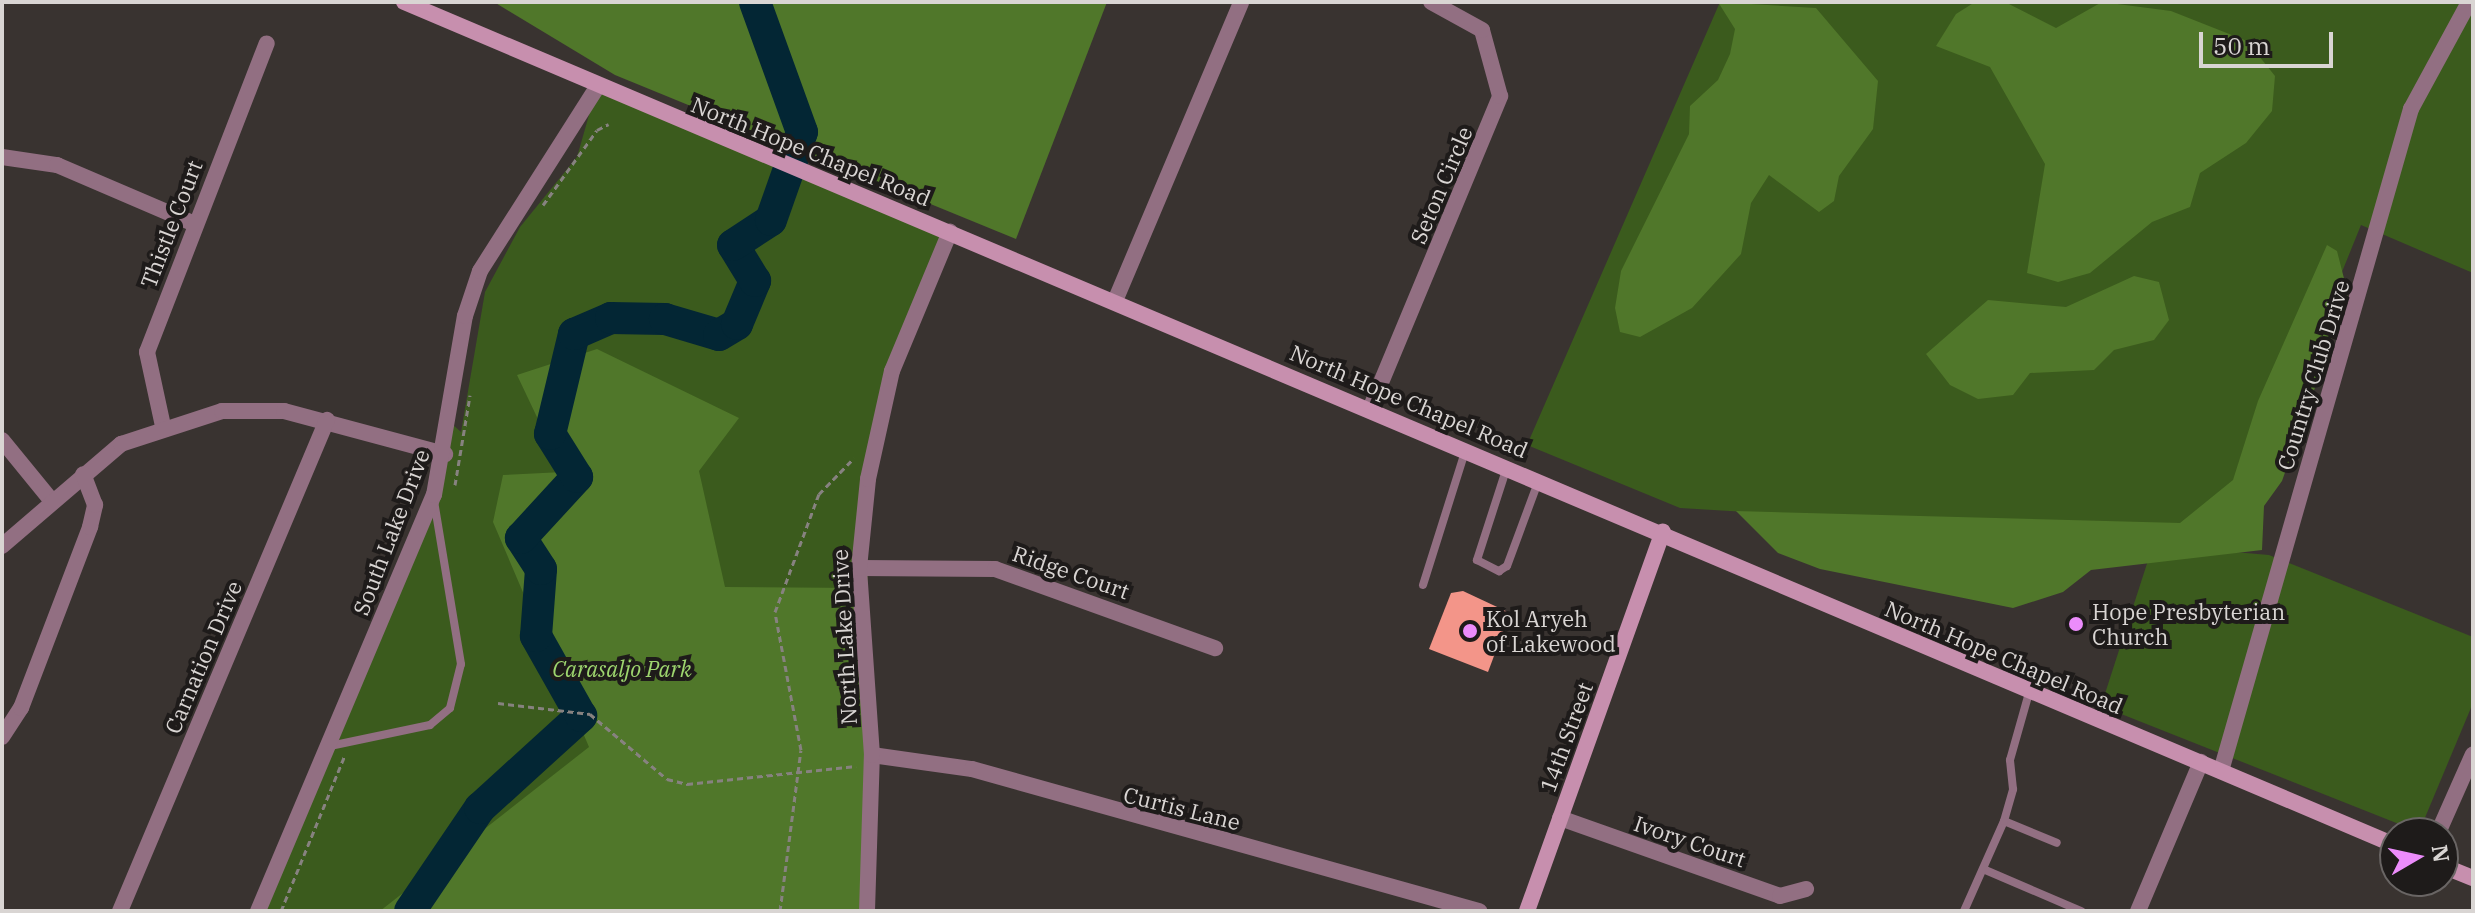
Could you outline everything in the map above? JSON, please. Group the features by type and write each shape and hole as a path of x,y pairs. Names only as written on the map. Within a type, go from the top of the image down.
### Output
{"main road":[{"name":"North Hope Chapel Road","path":"404,2 597,87 1539,479 2029,693 2379,838"},
{"name":"14th Street","path":"1527,911 1663,532"}],"street":[{"path":"1115,301 1241,2"},
{"name":"Seton Circle","path":"1370,409 1500,96 1482,30 1431,2"},
{"name":"Country Club Drive","path":"2221,771 2411,109 2469,2"},
{"name":"Thistle Court","path":"163,426 147,352 192,223 267,43"},
{"name":"South Lake Drive","path":"258,911 434,495 445,454 465,316 480,271 597,87"},
{"path":"2,157 48,162 192,223"},
{"name":"North Lake Drive","path":"867,911 872,759 859,568 875,436 892,371 950,232"},
{"path":"2,546 51,500 121,444 163,426 257,409 327,420 445,454"},
{"name":"Carnation Drive","path":"120,911 327,420"},
{"path":"2,440 51,500"},
{"path":"2,737 21,708 90,527 95,505 83,474"},
{"name":"Ridge Court","path":"859,568 995,569 1215,648"},
{"path":"2445,817 2473,754"},
{"name":"Curtis Lane","path":"872,759 972,769 1479,911"},
{"path":"2138,911 2201,762"},
{"name":"Ivory Court","path":"1560,818 1780,896 1806,889"}],"lane":[{"path":"1423,585 1466,449"},
{"path":"1507,466 1474,552 1499,571 1539,479"},
{"path":"330,746 430,725 450,708 461,664 434,495"},
{"path":"1964,911 2004,821 2013,789 2010,760 2029,693"},
{"path":"2004,821 2057,843"},
{"path":"1983,869 2081,911"}],"path":[{"path":"780,911 799,772 775,625 778,596 819,494 875,436"},
{"path":"498,703 590,714 667,779 687,784 799,772 872,759"}],"green space":[{"path":"494,2 1107,2 1016,239 615,75"},
{"path":"1718,2 1816,8 1878,81 1873,129 1839,176 1834,201 1819,212 1769,175 1751,203 1741,254 1692,308 1640,337 1620,332 1615,308 1621,271 1689,134 1690,106 1718,80 1730,54 1735,29"},
{"path":"1720,2 2473,2 2473,273 2361,225 2233,541 1680,508 1527,445"},
{"path":"1975,2 2005,2 2056,28 2102,2 2171,11 2247,41 2275,76 2272,111 2246,143 2200,173 2190,207 2152,222 2090,273 2058,282 2027,273 2045,164 1990,67 1936,46 1956,14"},
{"name":"Carasaljo Park","path":"597,87 950,232 902,344 868,479 867,911 258,911 404,562 451,423 461,432 485,292 520,227 577,157"},
{"path":"2327,245 2337,251 2348,294 2282,481 2264,506 2262,550 2091,570 2063,592 2013,608 1820,569 1778,553 1736,511 2180,523 2233,480 2258,401"},
{"path":"2134,276 2159,282 2169,320 2154,340 2114,350 2094,370 2030,373 2013,395 1978,399 1950,385 1926,354 1988,300 2066,307"},
{"path":"597,349 739,418 699,471 725,587 858,588 872,764 864,911 380,911 589,747 493,522 503,475 563,472 517,375"},
{"path":"2153,545 2269,555 2473,637 2473,703 2425,817 2381,817 2101,706"}],"building":[{"name":"Kol Aryeh of Lakewood","path":"1463,591 1510,613 1488,672 1429,649 1451,593"}],"waterway":[{"path":"410,911 480,808 581,716 536,636 541,569 521,538 577,477 550,434 574,334 611,318 665,319 719,335 737,324 755,281 733,245 771,220 802,132 755,2"}],"place":[{"name":"Hope Presbyterian Church","path":"2076,624"},
{"name":"Kol Aryeh of Lakewood","path":"1470,631"}]}
